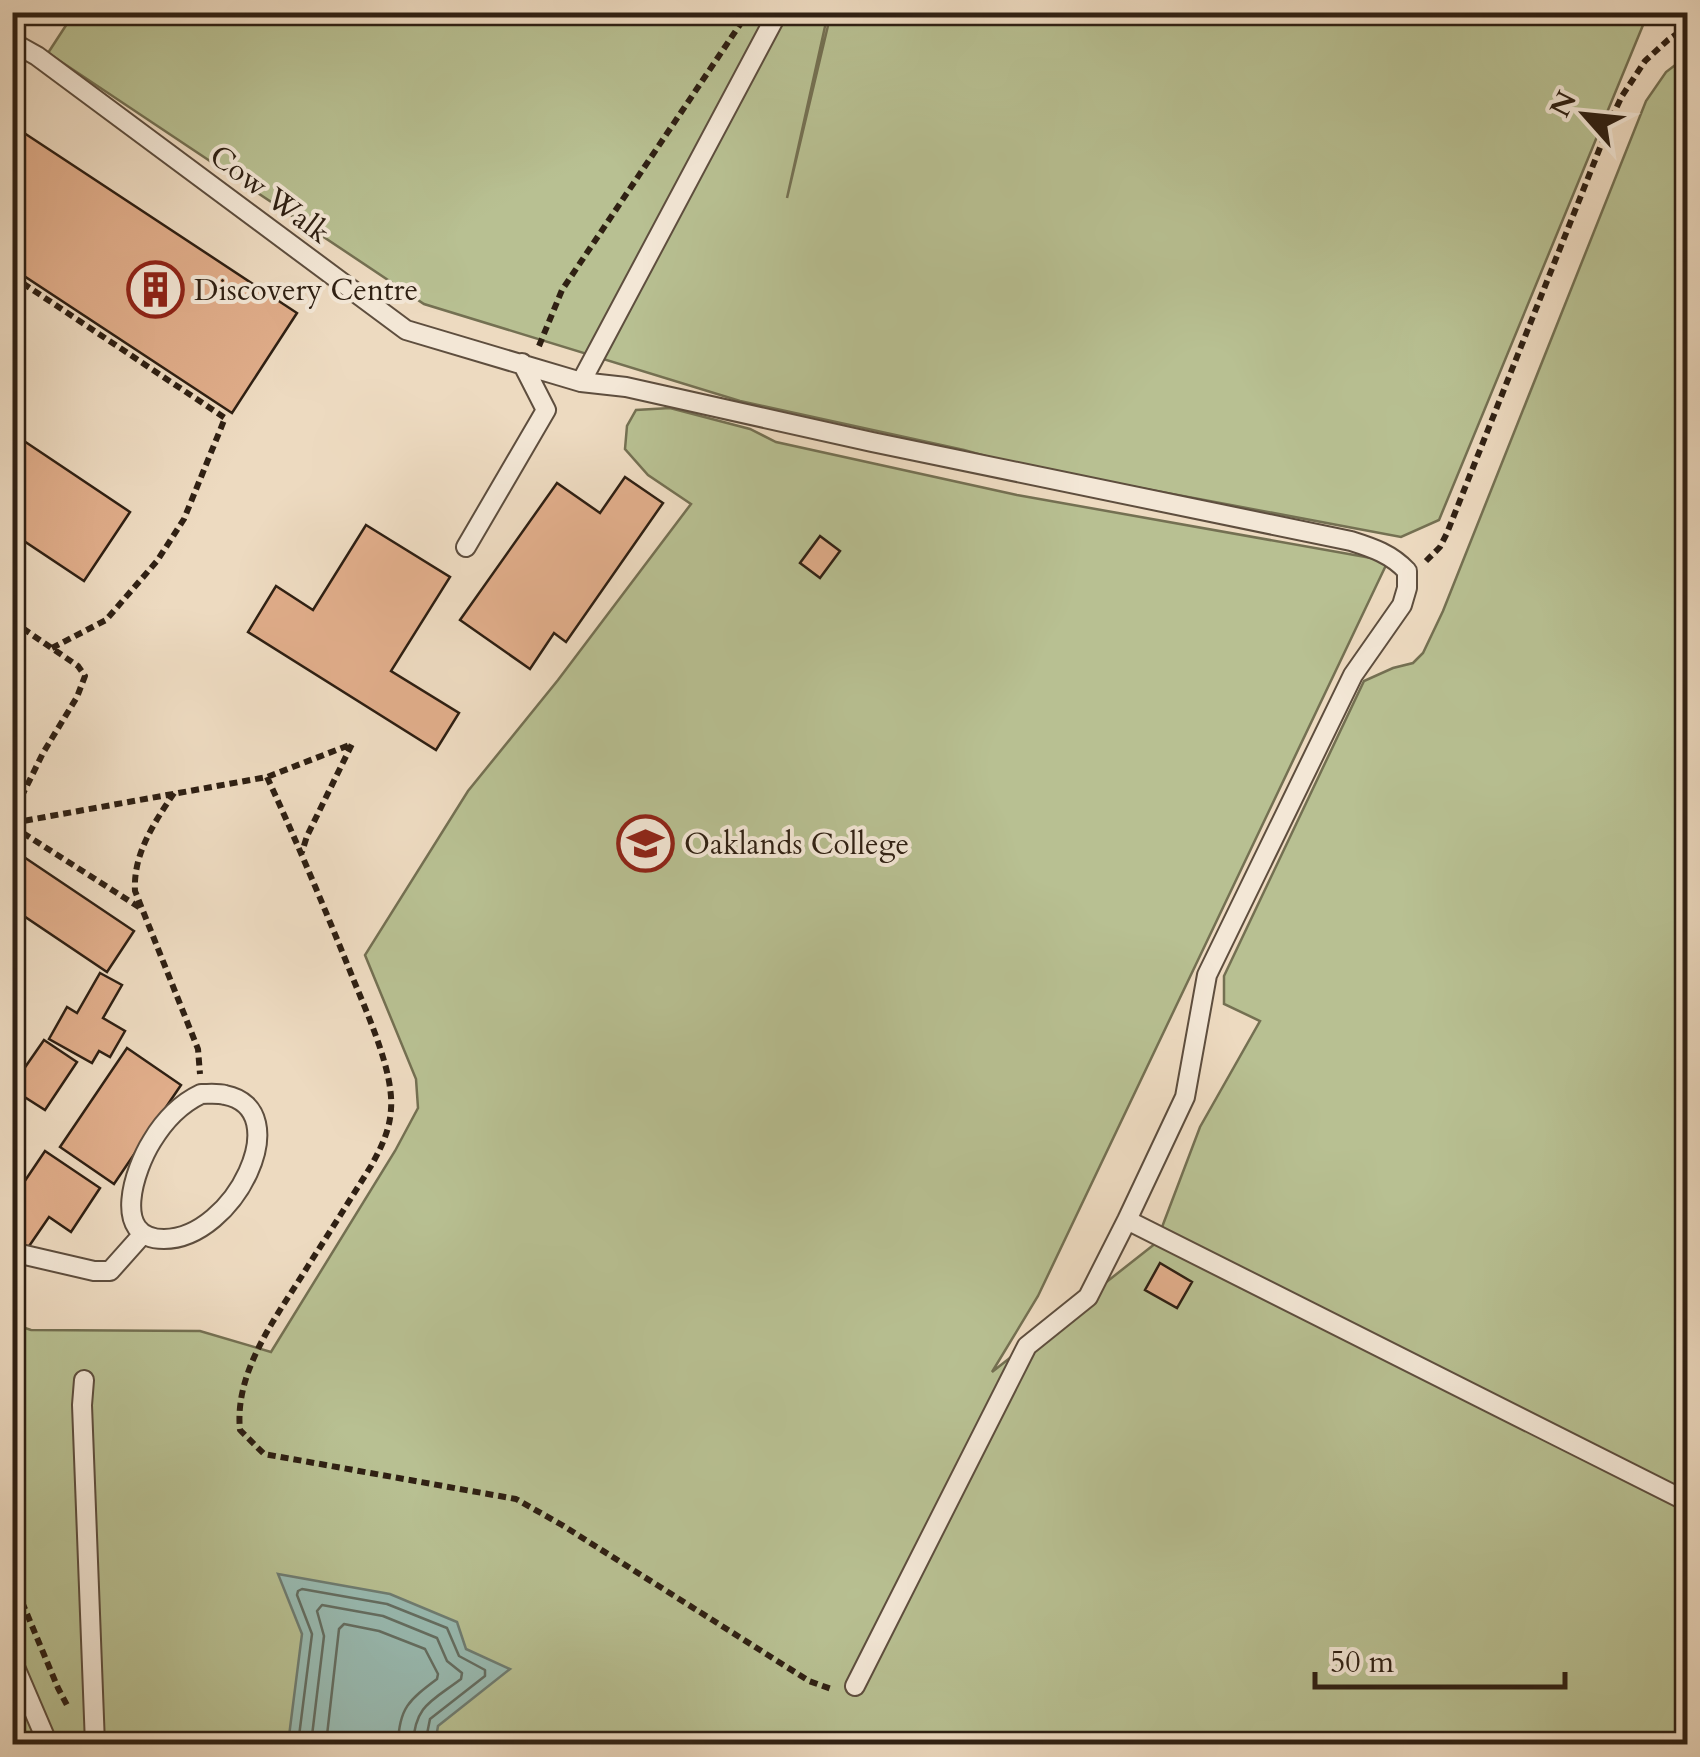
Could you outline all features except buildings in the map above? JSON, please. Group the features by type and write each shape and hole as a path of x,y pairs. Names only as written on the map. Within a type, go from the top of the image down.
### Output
{"lane":[{"path":"581,382 778,12"},
{"name":"Cow Walk","path":"12,42 37,56 406,330 581,382 626,387 1351,541 1383,552 1407,571"},
{"path":"466,547 546,410 526,365"},
{"path":"854,1686 1027,1346 1088,1298 1127,1220 1185,1097 1207,975 1353,675 1402,604 1407,571"},
{"path":"202,1094 225,1095 247,1107 257,1135 256,1154 247,1178 231,1202 213,1220 174,1239 143,1234 130,1209 138,1169 168,1119 186,1101 202,1094"},
{"path":"1127,1220 1688,1502"},
{"path":"12,1252 110,1271 143,1234"},
{"path":"84,1380 96,1744"},
{"path":"12,1660 48,1744"}],"path":[{"path":"526,365 562,290 748,12"},
{"path":"1407,571 1430,558 1447,534 1622,96 1646,62 1688,26"},
{"path":"12,276 225,418 184,519 157,561 106,620 52,648"},
{"path":"12,621 78,666 84,676 78,697 43,753 12,822"},
{"path":"12,822 267,776 352,744 302,852"},
{"path":"267,776 368,1015 390,1082 392,1109 385,1140 371,1166 272,1324 249,1370 238,1410 240,1430 264,1454 516,1499 809,1680 835,1690 854,1686"},
{"path":"175,792 134,870 135,891 198,1049 202,1094"},
{"path":"12,822 142,909"},
{"path":"12,1578 75,1719"}],"green space":[{"path":"74,13 828,13 787,198 831,13 1648,13 1439,520 1401,537 1018,465 740,401 424,304 48,53"},
{"path":"1687,56 1687,1744 13,1744 13,1324 31,1330 200,1331 271,1352 418,1108 416,1079 365,955 468,791 691,504 648,475 625,449 627,426 636,410 670,408 750,429 776,442 1017,495 1388,561 1038,1296 992,1372 1156,1243 1200,1127 1260,1021 1224,1004 1224,976 1364,681 1413,663 1423,653 1646,101 1666,72"}],"water":[{"path":"278,1574 390,1594 457,1622 466,1649 510,1669 438,1726 435,1744 288,1744 302,1634"}],"place":[{"name":"Discovery Centre","path":"155,290"},
{"name":"Oaklands College","path":"645,844"}]}
